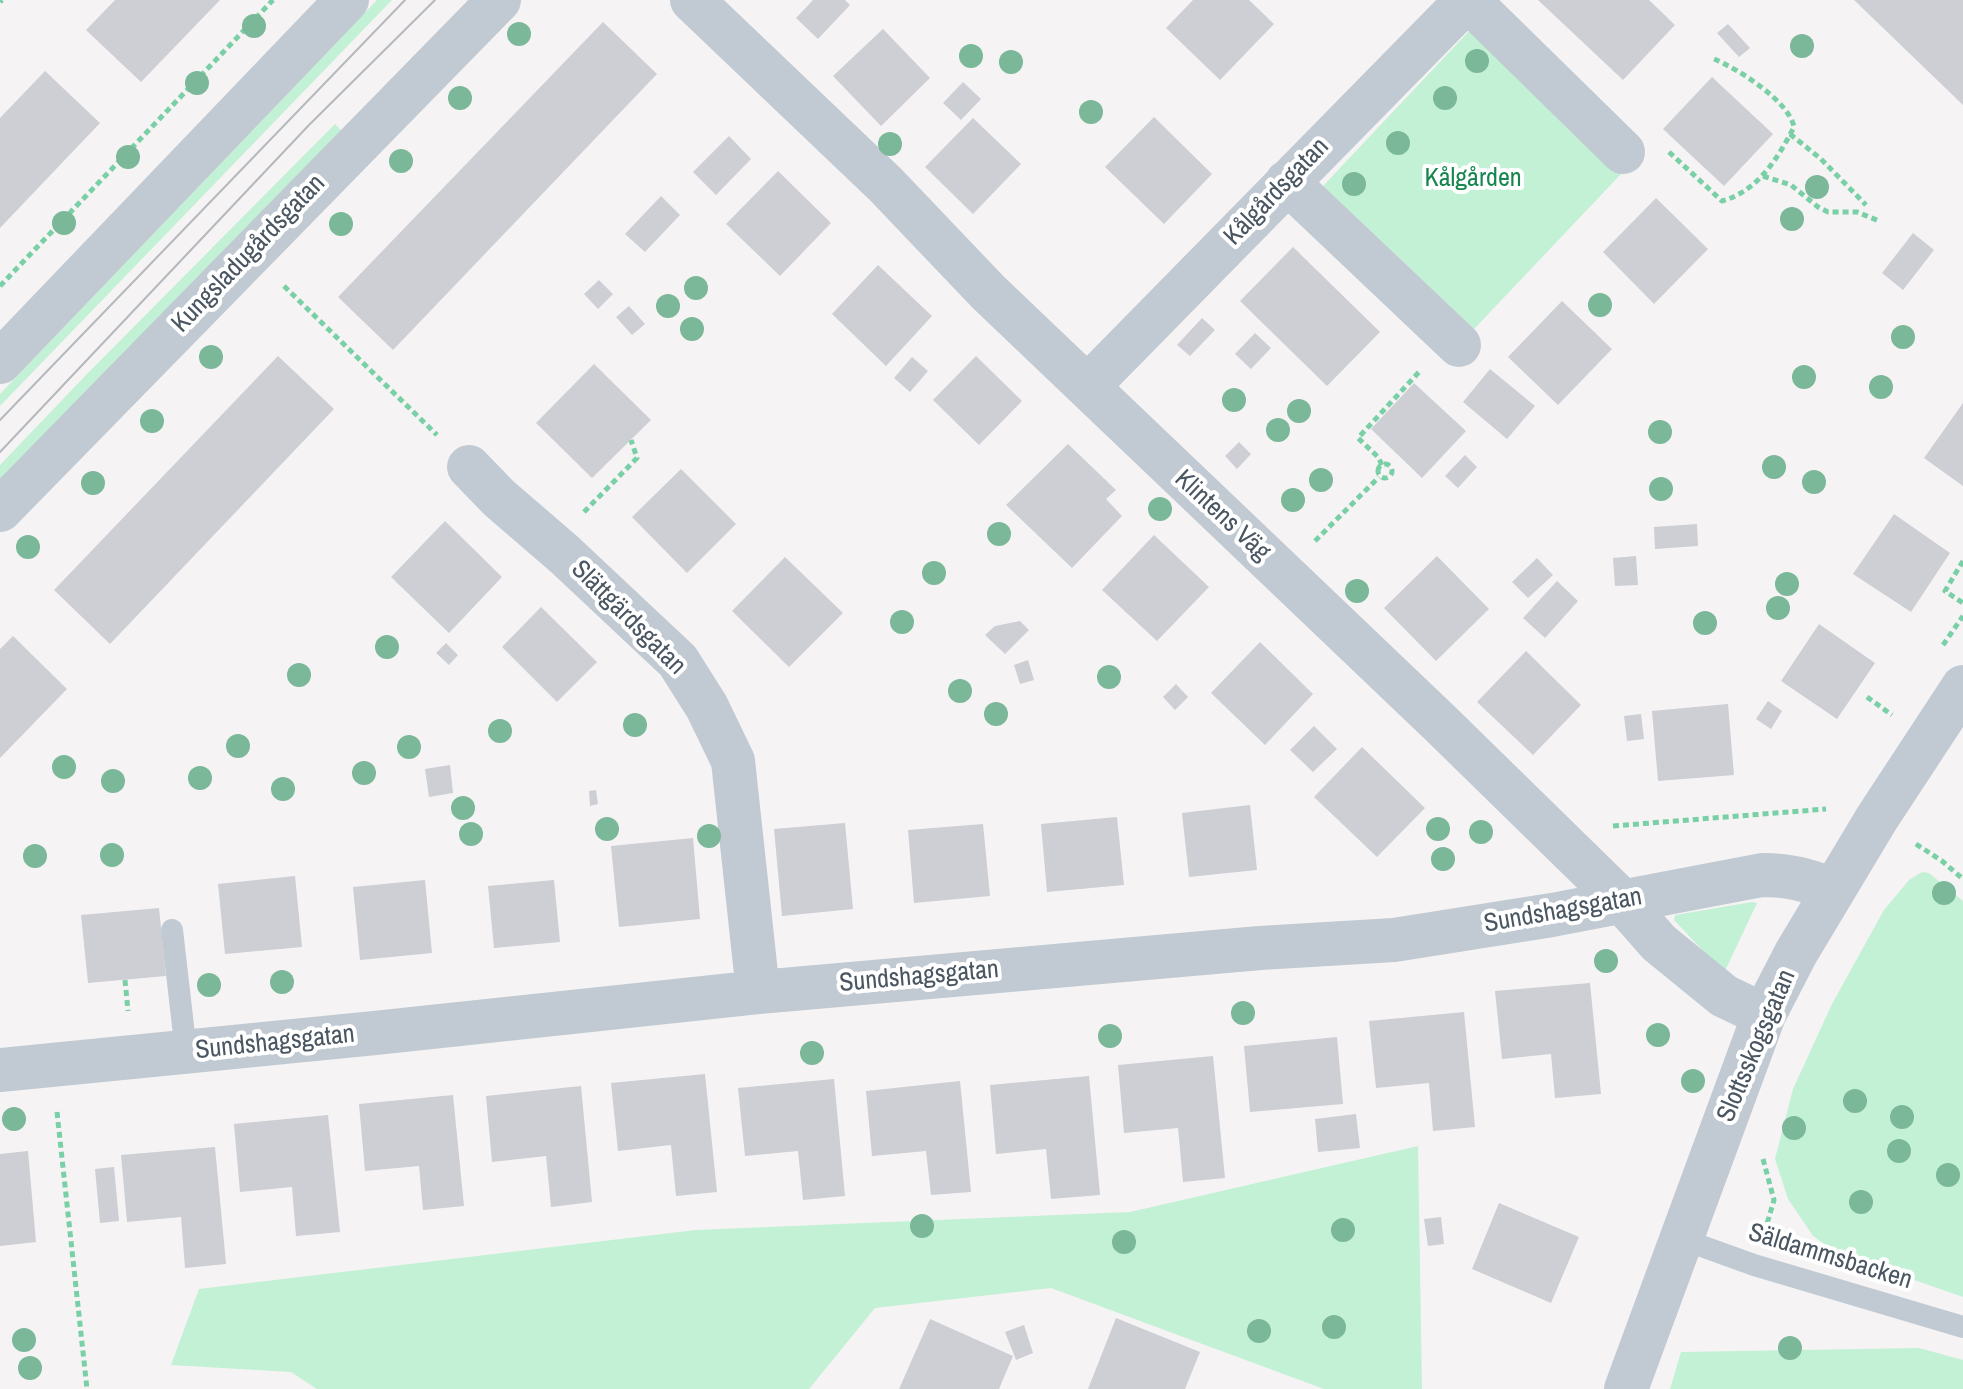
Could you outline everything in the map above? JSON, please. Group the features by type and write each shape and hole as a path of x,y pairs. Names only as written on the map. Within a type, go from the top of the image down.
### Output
{"street":[{"path":"0,362 347,0"},
{"name":"Kungsladugårdsgatan","path":"0,510 499,0"},
{"name":"Klintens Väg","path":"692,0 894,193 988,292 1621,900 1659,943 1724,996 1764,1015"},
{"path":"1468,0 1623,152"},
{"name":"Kålgårdsgatan","path":"1088,386 1468,0"},
{"path":"1287,182 1455,341"},
{"name":"Slättgärdsgatan","path":"469,467 678,661 707,707 733,761 758,992"},
{"name":"Slottsskogsgatan","path":"1626,1389 1764,1015 1833,890 1963,687"},
{"name":"Sundshagsgatan","path":"0,1070 758,992 1260,948 1394,940 1552,915 1762,875 1805,878 1833,890"}],"lane":[{"path":"172,930 186,1052"},
{"name":"Säldammsbacken","path":"1682,1239 1754,1265 1963,1327"}],"path":[{"path":"0,286 273,0"},
{"path":"1667,150 1722,201 1733,198 1763,176 1794,127 1792,116 1740,70 1714,59"},
{"path":"1790,134 1821,159 1866,205"},
{"path":"1763,176 1791,185 1828,212 1857,212 1879,221"},
{"path":"274,276 469,467"},
{"path":"1382,465 1358,438 1455,341"},
{"path":"552,544 637,458 631,440"},
{"path":"1379,477 1378,470 1382,465"},
{"path":"1283,573 1379,477 1390,477 1392,471 1389,465 1382,465"},
{"path":"1963,561 1945,591 1963,603"},
{"path":"1938,653 1963,616"},
{"path":"1867,697 1894,717 1901,707"},
{"path":"1562,843 1579,821 1592,827 1821,811 1835,802"},
{"path":"1909,857 1925,834"},
{"path":"1942,861 1963,879"},
{"path":"125,980 128,1019"},
{"path":"51,1063 87,1389"},
{"path":"1754,1265 1774,1200 1763,1163 1764,1150"}],"green space":[{"path":"377,0 392,0 0,406 0,394"},
{"name":"Kålgården","path":"1471,29 1622,173 1474,329 1323,186"},
{"path":"335,124 346,135 0,483 0,465"},
{"path":"1922,872 1929,873 1963,901 1963,1297 1857,1260 1813,1236 1788,1199 1775,1159 1793,1089 1832,1004 1884,910 1909,880"},
{"path":"1757,903 1724,973 1674,920 1675,915"},
{"path":"1418,1146 1422,1389 1324,1389 1051,1288 875,1308 809,1389 317,1389 291,1372 171,1365 199,1289 696,1230 1130,1212"},
{"path":"1919,1348 1963,1360 1963,1389 1670,1389 1681,1352"}],"building":[{"path":"115,0 220,0 141,82 86,30"},
{"path":"813,0 845,0 850,5 818,39 796,18"},
{"path":"1193,0 1249,0 1274,24 1220,80 1166,28"},
{"path":"1538,0 1649,0 1675,25 1623,80"},
{"path":"1854,0 1963,0 1963,105"},
{"path":"603,22 657,74 393,350 338,297"},
{"path":"1728,24 1750,48 1739,57 1717,33"},
{"path":"883,29 930,78 881,126 833,76"},
{"path":"45,71 100,123 0,228 0,118"},
{"path":"1712,77 1773,134 1724,186 1663,129"},
{"path":"963,82 981,99 961,120 943,103"},
{"path":"1154,117 1212,174 1164,224 1105,167"},
{"path":"973,118 1021,164 973,214 925,167"},
{"path":"729,136 751,159 716,195 693,172"},
{"path":"778,171 831,223 780,276 726,224"},
{"path":"661,196 680,215 645,252 625,234"},
{"path":"1656,198 1708,249 1654,304 1603,252"},
{"path":"1913,233 1934,250 1903,290 1882,273"},
{"path":"1293,247 1380,332 1327,386 1240,301"},
{"path":"878,265 932,316 886,366 832,314"},
{"path":"599,280 613,294 598,309 584,294"},
{"path":"1562,301 1612,349 1558,405 1508,357"},
{"path":"629,306 645,324 632,335 616,317"},
{"path":"1202,318 1215,330 1190,356 1177,345"},
{"path":"1255,333 1271,348 1251,369 1235,354"},
{"path":"278,356 334,409 110,644 54,590"},
{"path":"976,356 1022,401 979,445 933,400"},
{"path":"912,357 928,371 910,392 894,378"},
{"path":"594,364 651,420 592,478 536,423"},
{"path":"1490,369 1535,406 1507,439 1463,402"},
{"path":"1414,383 1466,431 1422,478 1371,429"},
{"path":"1963,403 1963,486 1924,458"},
{"path":"1239,442 1251,454 1237,469 1225,456"},
{"path":"1068,444 1116,490 1106,499 1122,516 1072,568 1006,505"},
{"path":"1465,455 1477,467 1458,488 1445,476"},
{"path":"681,469 736,524 687,573 632,517"},
{"path":"1894,514 1950,553 1911,612 1853,574"},
{"path":"445,521 502,577 449,633 391,577"},
{"path":"1697,524 1698,546 1655,549 1654,527"},
{"path":"1154,535 1209,587 1157,641 1102,590"},
{"path":"1437,556 1489,609 1436,661 1384,608"},
{"path":"1636,556 1638,585 1615,586 1613,558"},
{"path":"785,557 843,613 789,667 732,611"},
{"path":"1537,558 1553,575 1528,598 1512,582"},
{"path":"1557,581 1578,601 1545,638 1523,618"},
{"path":"541,607 597,662 557,702 502,647"},
{"path":"1020,621 1029,630 1005,654 985,635 995,626"},
{"path":"1819,624 1875,663 1837,719 1781,681"},
{"path":"13,636 67,689 0,758 0,649"},
{"path":"1260,642 1313,694 1265,745 1211,693"},
{"path":"446,643 458,655 449,665 436,653"},
{"path":"1526,651 1581,705 1533,755 1477,702"},
{"path":"1028,660 1034,680 1020,684 1014,665"},
{"path":"1176,684 1188,697 1175,710 1163,697"},
{"path":"1768,701 1782,711 1771,729 1756,719"},
{"path":"1728,704 1734,775 1658,781 1652,711"},
{"path":"1641,714 1644,739 1627,741 1624,716"},
{"path":"1314,726 1337,749 1313,772 1290,750"},
{"path":"1362,747 1425,808 1377,857 1314,797"},
{"path":"450,765 453,793 429,797 425,769"},
{"path":"596,790 598,804 590,806 589,791"},
{"path":"1250,805 1257,870 1189,877 1182,813"},
{"path":"1117,817 1124,885 1047,892 1041,824"},
{"path":"845,823 853,909 782,916 774,829"},
{"path":"983,824 990,896 914,903 908,830"},
{"path":"693,838 700,919 619,927 611,846"},
{"path":"295,876 302,947 225,954 218,884"},
{"path":"425,880 432,953 360,960 353,887"},
{"path":"554,880 560,942 494,948 488,886"},
{"path":"159,908 166,976 88,983 81,915"},
{"path":"1590,983 1601,1094 1555,1098 1551,1054 1502,1059 1495,991"},
{"path":"1464,1012 1475,1127 1433,1131 1429,1083 1376,1088 1369,1021"},
{"path":"1337,1037 1343,1104 1250,1112 1244,1046"},
{"path":"1213,1056 1225,1178 1183,1182 1178,1128 1124,1133 1118,1065"},
{"path":"705,1074 717,1192 676,1196 671,1145 618,1151 611,1083"},
{"path":"1089,1076 1100,1195 1051,1199 1046,1149 996,1154 990,1085"},
{"path":"834,1079 845,1196 803,1200 798,1151 745,1156 738,1088"},
{"path":"960,1081 971,1192 931,1195 926,1151 872,1156 866,1091"},
{"path":"581,1086 592,1202 551,1207 546,1156 492,1162 486,1096"},
{"path":"453,1095 464,1206 423,1210 419,1166 365,1171 359,1104"},
{"path":"1356,1114 1360,1148 1318,1152 1315,1119"},
{"path":"328,1115 340,1232 296,1236 292,1187 240,1192 234,1124"},
{"path":"215,1147 226,1264 185,1268 181,1217 127,1222 121,1155"},
{"path":"28,1151 36,1242 0,1246 0,1154"},
{"path":"114,1167 119,1221 100,1223 95,1169"},
{"path":"1499,1203 1579,1237 1551,1303 1472,1269"},
{"path":"1441,1217 1444,1244 1428,1246 1424,1219"},
{"path":"1116,1318 1200,1352 1185,1389 1088,1389"},
{"path":"930,1319 1013,1356 999,1389 899,1389"},
{"path":"1024,1325 1033,1353 1016,1360 1005,1332"}],"tram line":[{"path":"0,420 405,0"},
{"path":"0,452 309,125 435,0"}]}
